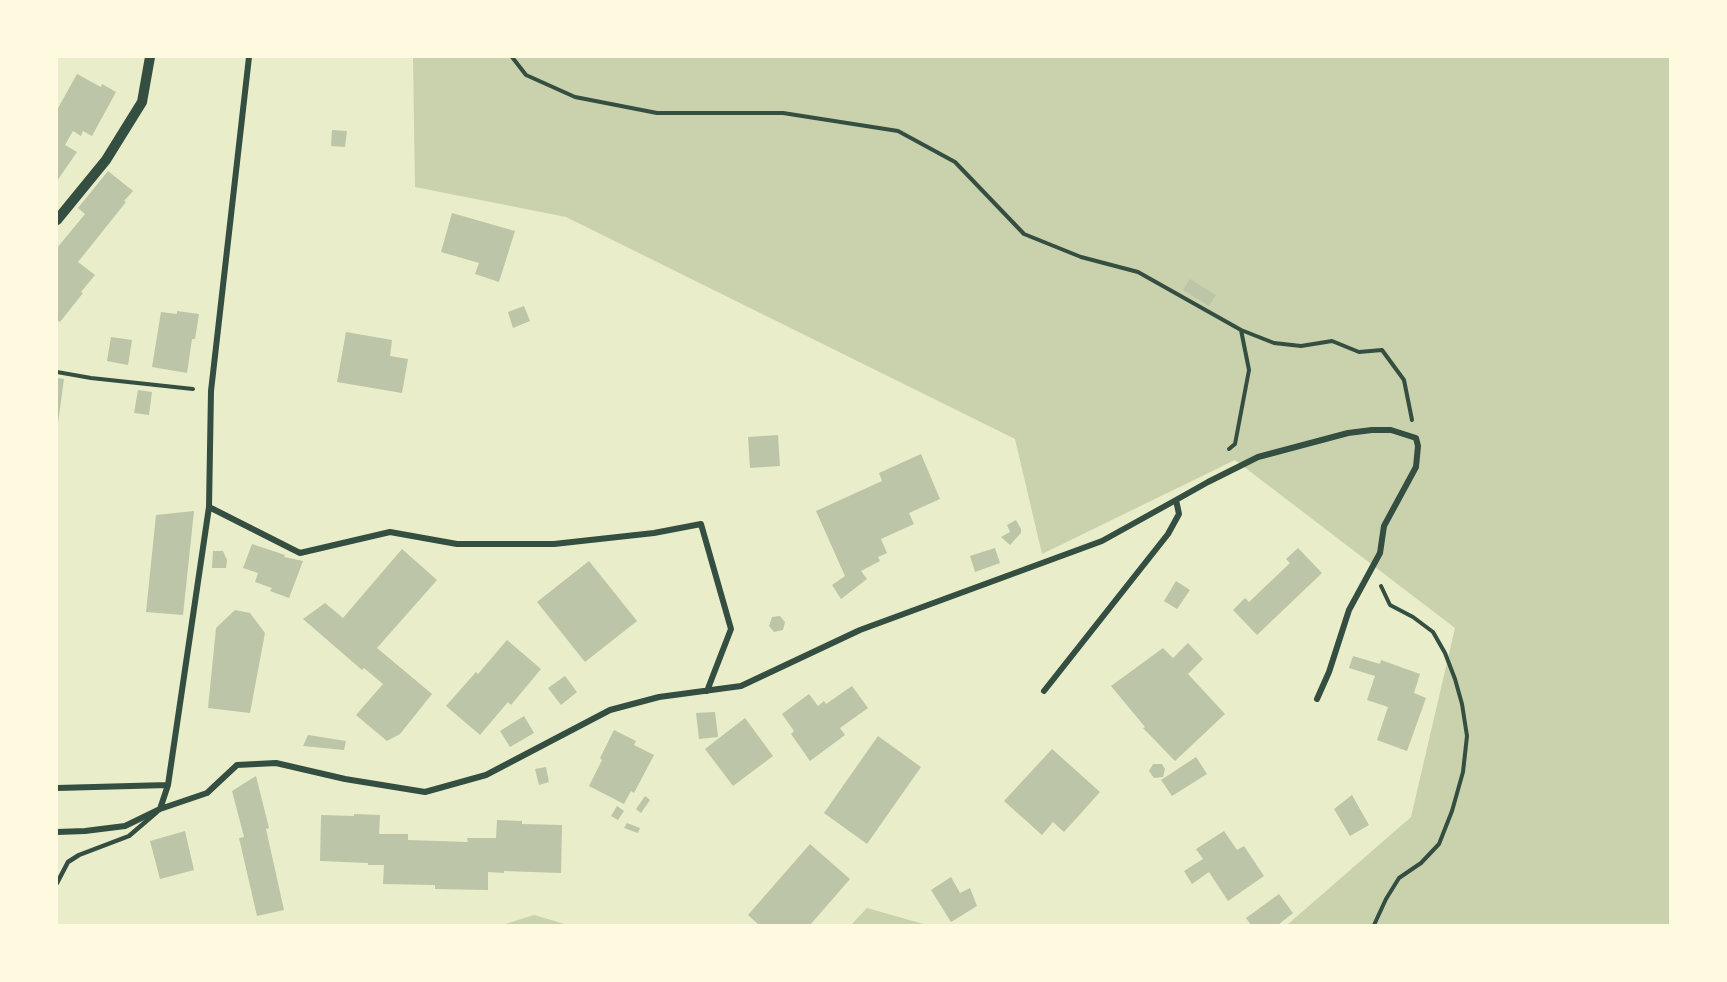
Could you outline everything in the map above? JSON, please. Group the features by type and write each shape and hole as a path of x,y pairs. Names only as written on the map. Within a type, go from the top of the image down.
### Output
{"street":[{"path":"57,220 106,160 142,102 150,57"},
{"path":"160,809 168,786 210,507 211,391 249,57"},
{"path":"57,832 125,826 160,809 207,793 237,765 276,763 425,792 486,775 610,710 659,697 741,686 860,630 1102,541 1258,457 1348,433 1372,430 1391,430 1416,438 1418,446 1416,467 1384,526 1380,553 1349,610 1329,672 1317,699"},
{"path":"1044,691 1168,534 1179,514 1176,500"},
{"path":"210,507 300,554 390,532 457,544 554,544 654,533 701,524 731,629 708,691"},
{"path":"57,788 168,786"}],"lane":[{"path":"57,883 68,862 79,855 129,837 160,809"}],"path":[{"path":"512,57 526,75 575,97 598,102 657,112 783,113 898,130 955,162 1024,234 1081,257 1138,272 1241,330 1274,343 1301,346 1332,341 1359,351 1382,350 1404,380 1416,438"},
{"path":"1226,452 1235,444 1249,370 1241,330"},
{"path":"57,372 211,391"},
{"path":"1370,571 1390,605 1413,617 1432,632 1441,646 1455,679 1467,736 1463,772 1452,811 1439,844 1421,863 1399,878 1374,925"}],"green space":[{"path":"413,57 1670,57 1670,925 1287,925 1411,817 1455,628 1235,460 1042,554 1015,439 566,217 415,187"},
{"path":"867,908 927,925 851,925"},
{"path":"534,915 568,925 502,925"}],"building":[{"path":"77,74 116,92 92,136 83,131 81,136 73,131 65,145 77,152 57,181 57,110"},
{"path":"332,130 347,131 345,147 331,146"},
{"path":"108,171 133,191 78,262 95,275 60,322 57,320 57,248 85,214 78,208"},
{"path":"452,213 515,231 499,282 475,274 479,263 441,252"},
{"path":"1190,279 1216,295 1209,306 1183,290"},
{"path":"524,306 530,321 513,328 508,312"},
{"path":"177,311 199,314 195,339 192,339 187,373 152,367 161,312 177,314"},
{"path":"346,332 392,340 390,356 408,359 402,393 337,382"},
{"path":"111,337 132,340 128,365 107,361"},
{"path":"57,378 64,379 58,423 57,423"},
{"path":"138,390 152,392 149,415 134,413"},
{"path":"778,435 780,466 750,468 748,437"},
{"path":"921,454 940,499 909,513 914,524 881,539 887,553 878,557 880,561 861,571 867,579 841,599 832,585 845,576 816,511 882,481 879,473"},
{"path":"194,511 183,615 146,612 156,515"},
{"path":"1016,520 1021,533 1010,545 1001,537 1010,532 1007,525"},
{"path":"252,544 285,555 284,557 303,561 289,598 270,591 272,588 255,582 258,573 243,568"},
{"path":"995,548 1000,563 975,572 970,556"},
{"path":"1298,548 1322,573 1257,635 1233,610 1245,598 1249,602 1290,563 1286,559"},
{"path":"402,549 437,580 377,648 432,694 400,734 387,741 356,715 383,684 364,668 362,670 303,619 325,603 343,618"},
{"path":"213,551 223,551 227,560 226,568 212,568"},
{"path":"589,561 637,621 585,662 537,602"},
{"path":"1176,581 1190,590 1177,609 1164,601"},
{"path":"235,610 250,613 265,633 250,713 208,708 216,628"},
{"path":"780,616 785,622 783,630 774,632 769,626 772,617"},
{"path":"507,640 541,669 511,705 508,702 480,735 446,706"},
{"path":"1188,643 1203,659 1188,674 1225,714 1175,761 1143,728 1145,727 1111,686 1163,648 1173,658"},
{"path":"1353,656 1380,664 1381,660 1420,674 1414,693 1426,698 1407,751 1377,740 1388,707 1367,700 1375,676 1349,668"},
{"path":"565,676 577,692 561,705 548,688"},
{"path":"852,686 868,708 840,728 845,735 810,761 791,734 794,731 782,714 809,694 818,706 824,701 826,704"},
{"path":"715,712 718,737 699,739 696,713"},
{"path":"524,716 534,733 510,747 500,731"},
{"path":"745,718 773,756 733,786 705,749"},
{"path":"614,730 636,741 634,745 654,755 634,793 631,791 624,804 589,786"},
{"path":"308,735 346,741 344,750 303,746"},
{"path":"878,736 921,767 867,844 824,813"},
{"path":"1052,749 1100,792 1064,832 1053,822 1042,835 1004,801"},
{"path":"1196,757 1207,774 1172,796 1161,780"},
{"path":"1153,764 1162,764 1165,769 1163,777 1154,778 1149,771"},
{"path":"546,767 549,782 539,785 535,769"},
{"path":"256,776 269,828 266,829 284,910 257,916 239,838 244,837 232,791"},
{"path":"1352,795 1369,825 1350,836 1334,809"},
{"path":"645,796 650,800 641,813 636,809"},
{"path":"617,806 624,811 618,820 611,816"},
{"path":"354,814 380,815 379,834 408,834 408,840 468,842 467,838 496,838 497,820 522,821 522,824 562,825 561,873 488,872 488,890 435,889 435,885 383,884 384,865 320,861 321,815 354,816"},
{"path":"627,823 640,828 638,833 624,828"},
{"path":"185,831 194,870 160,879 150,841"},
{"path":"1224,831 1237,850 1244,846 1264,876 1228,901 1209,872 1192,884 1184,871 1203,859 1196,849"},
{"path":"810,844 850,879 810,925 759,925 748,915"},
{"path":"951,877 960,893 970,888 977,906 951,922 931,890"},
{"path":"1279,894 1293,913 1278,925 1251,925 1246,918"}]}
